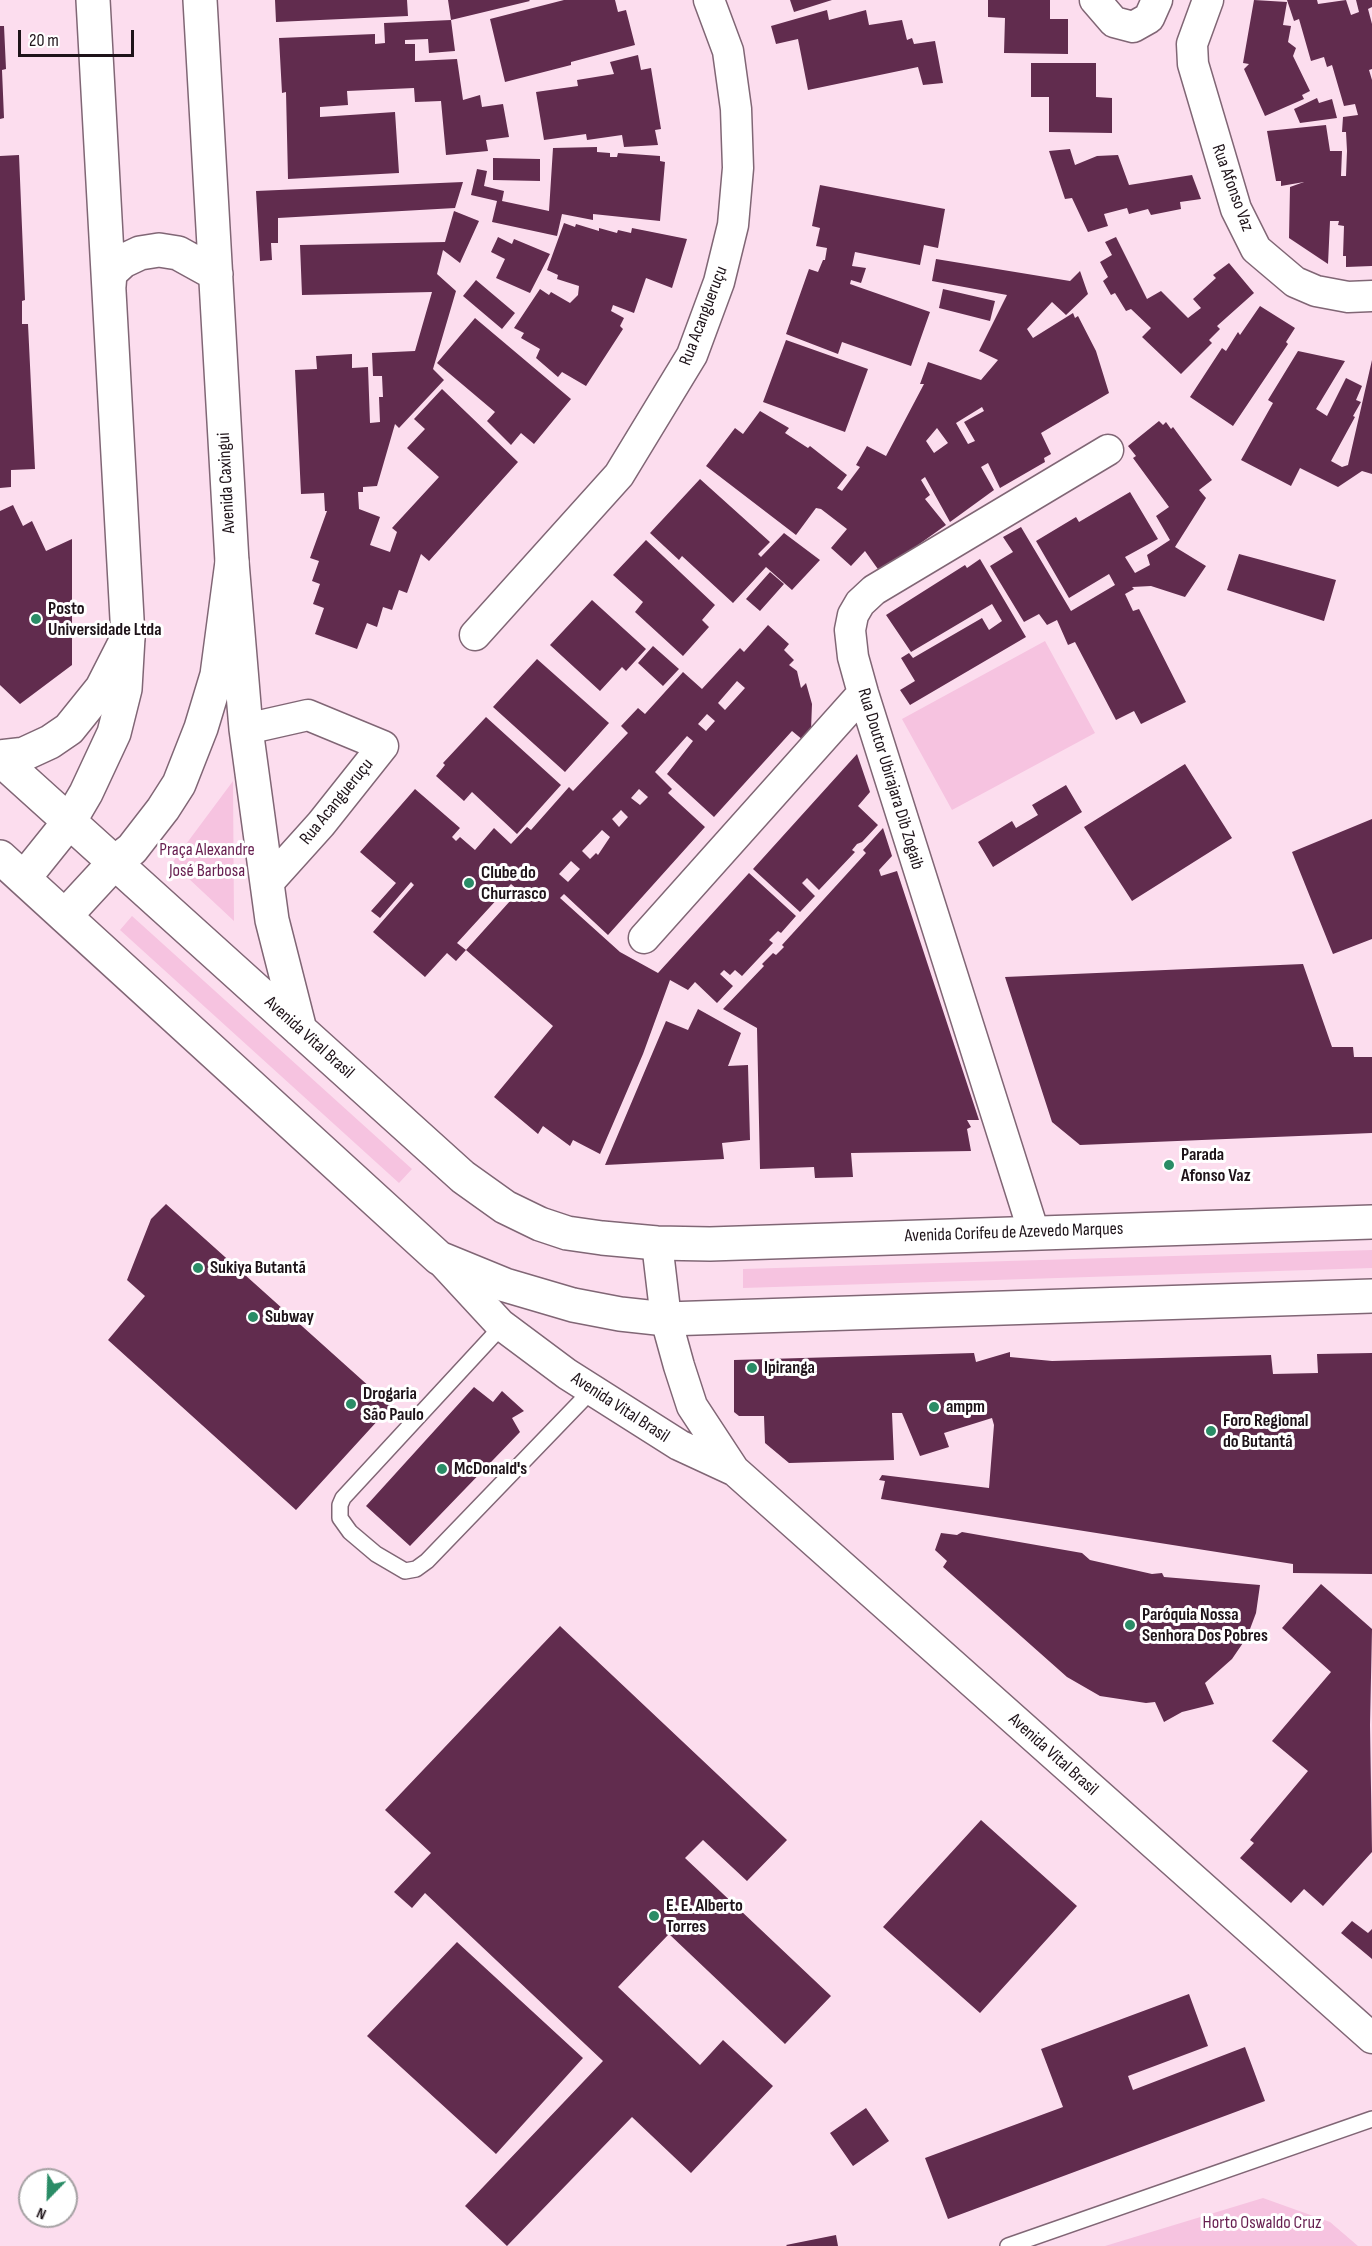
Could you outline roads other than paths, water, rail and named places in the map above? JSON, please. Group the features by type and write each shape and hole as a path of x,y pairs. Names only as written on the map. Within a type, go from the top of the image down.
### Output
{"main road":[{"path":"12,868 69,822 100,766 114,733 125,689 128,638 93,0"},
{"name":"Avenida Caxingui","path":"65,916 114,863 132,849 179,784 201,728 217,675 232,562 200,0"},
{"path":"109,286 110,273 123,261 140,253 159,250 178,253 216,274"},
{"path":"232,562 246,729 272,920 300,1030"},
{"path":"0,758 24,754 50,742 69,729 102,687 128,638"},
{"name":"Avenida Vital Brasil","path":"0,758 463,1177 505,1207 540,1224 567,1233 657,1243"},
{"name":"Avenida Vital Brasil","path":"12,868 439,1257 505,1285 573,1305 620,1314 666,1318"},
{"name":"Avenida Corifeu de Azevedo Marques","path":"657,1243 1372,1222"},
{"path":"666,1318 1372,1296"}],"street":[{"name":"Rua Acangueruçu","path":"474,635 619,475 692,356 720,282 733,225 738,168 736,109 728,51 709,0"},
{"path":"1095,0 1114,22 1133,27 1149,18 1157,0"},
{"name":"Rua Afonso Vaz","path":"1208,0 1192,44 1193,64 1236,209 1251,240 1256,249 1275,268 1295,282 1316,291 1348,297 1372,296"},
{"name":"Rua Doutor Ubirajara Dib Zogaib","path":"1034,1233 863,693 853,657 850,630 853,615 860,603 874,590 1108,450"},
{"path":"644,938 863,693"},
{"name":"Rua Acangueruçu","path":"246,729 308,715 383,746 321,824 267,884"},
{"path":"657,1243 666,1318"},
{"name":"Avenida Vital Brasil","path":"439,1257 502,1326 591,1392 679,1445 734,1470"},
{"name":"Avenida Vital Brasil","path":"666,1318 692,1406 734,1470 1372,2038"}],"lane":[{"path":"502,1326 339,1505 340,1518 350,1532 376,1554 405,1571 421,1565 591,1392"},
{"path":"1008,2246 1372,2119"}],"place":[{"name":"Posto Universidade Ltda","path":"36,619"},
{"name":"Clube do Churrasco","path":"469,883"},
{"name":"Parada Afonso Vaz","path":"1169,1165"},
{"name":"Sukiya Butantã","path":"198,1268"},
{"name":"Subway","path":"253,1317"},
{"name":"Ipiranga","path":"752,1368"},
{"name":"Drogaria São Paulo","path":"351,1404"},
{"name":"ampm","path":"934,1407"},
{"name":"Foro Regional do Butantã","path":"1211,1431"},
{"name":"McDonald's","path":"442,1469"},
{"name":"Paróquia Nossa Senhora Dos Pobres","path":"1130,1625"},
{"name":"E. E. Alberto Torres","path":"654,1916"}],"park label":[{"name":"Praça Alexandre José Barbosa","path":"207,860"},
{"name":"Horto Oswaldo Cruz","path":"1262,2223"}]}
